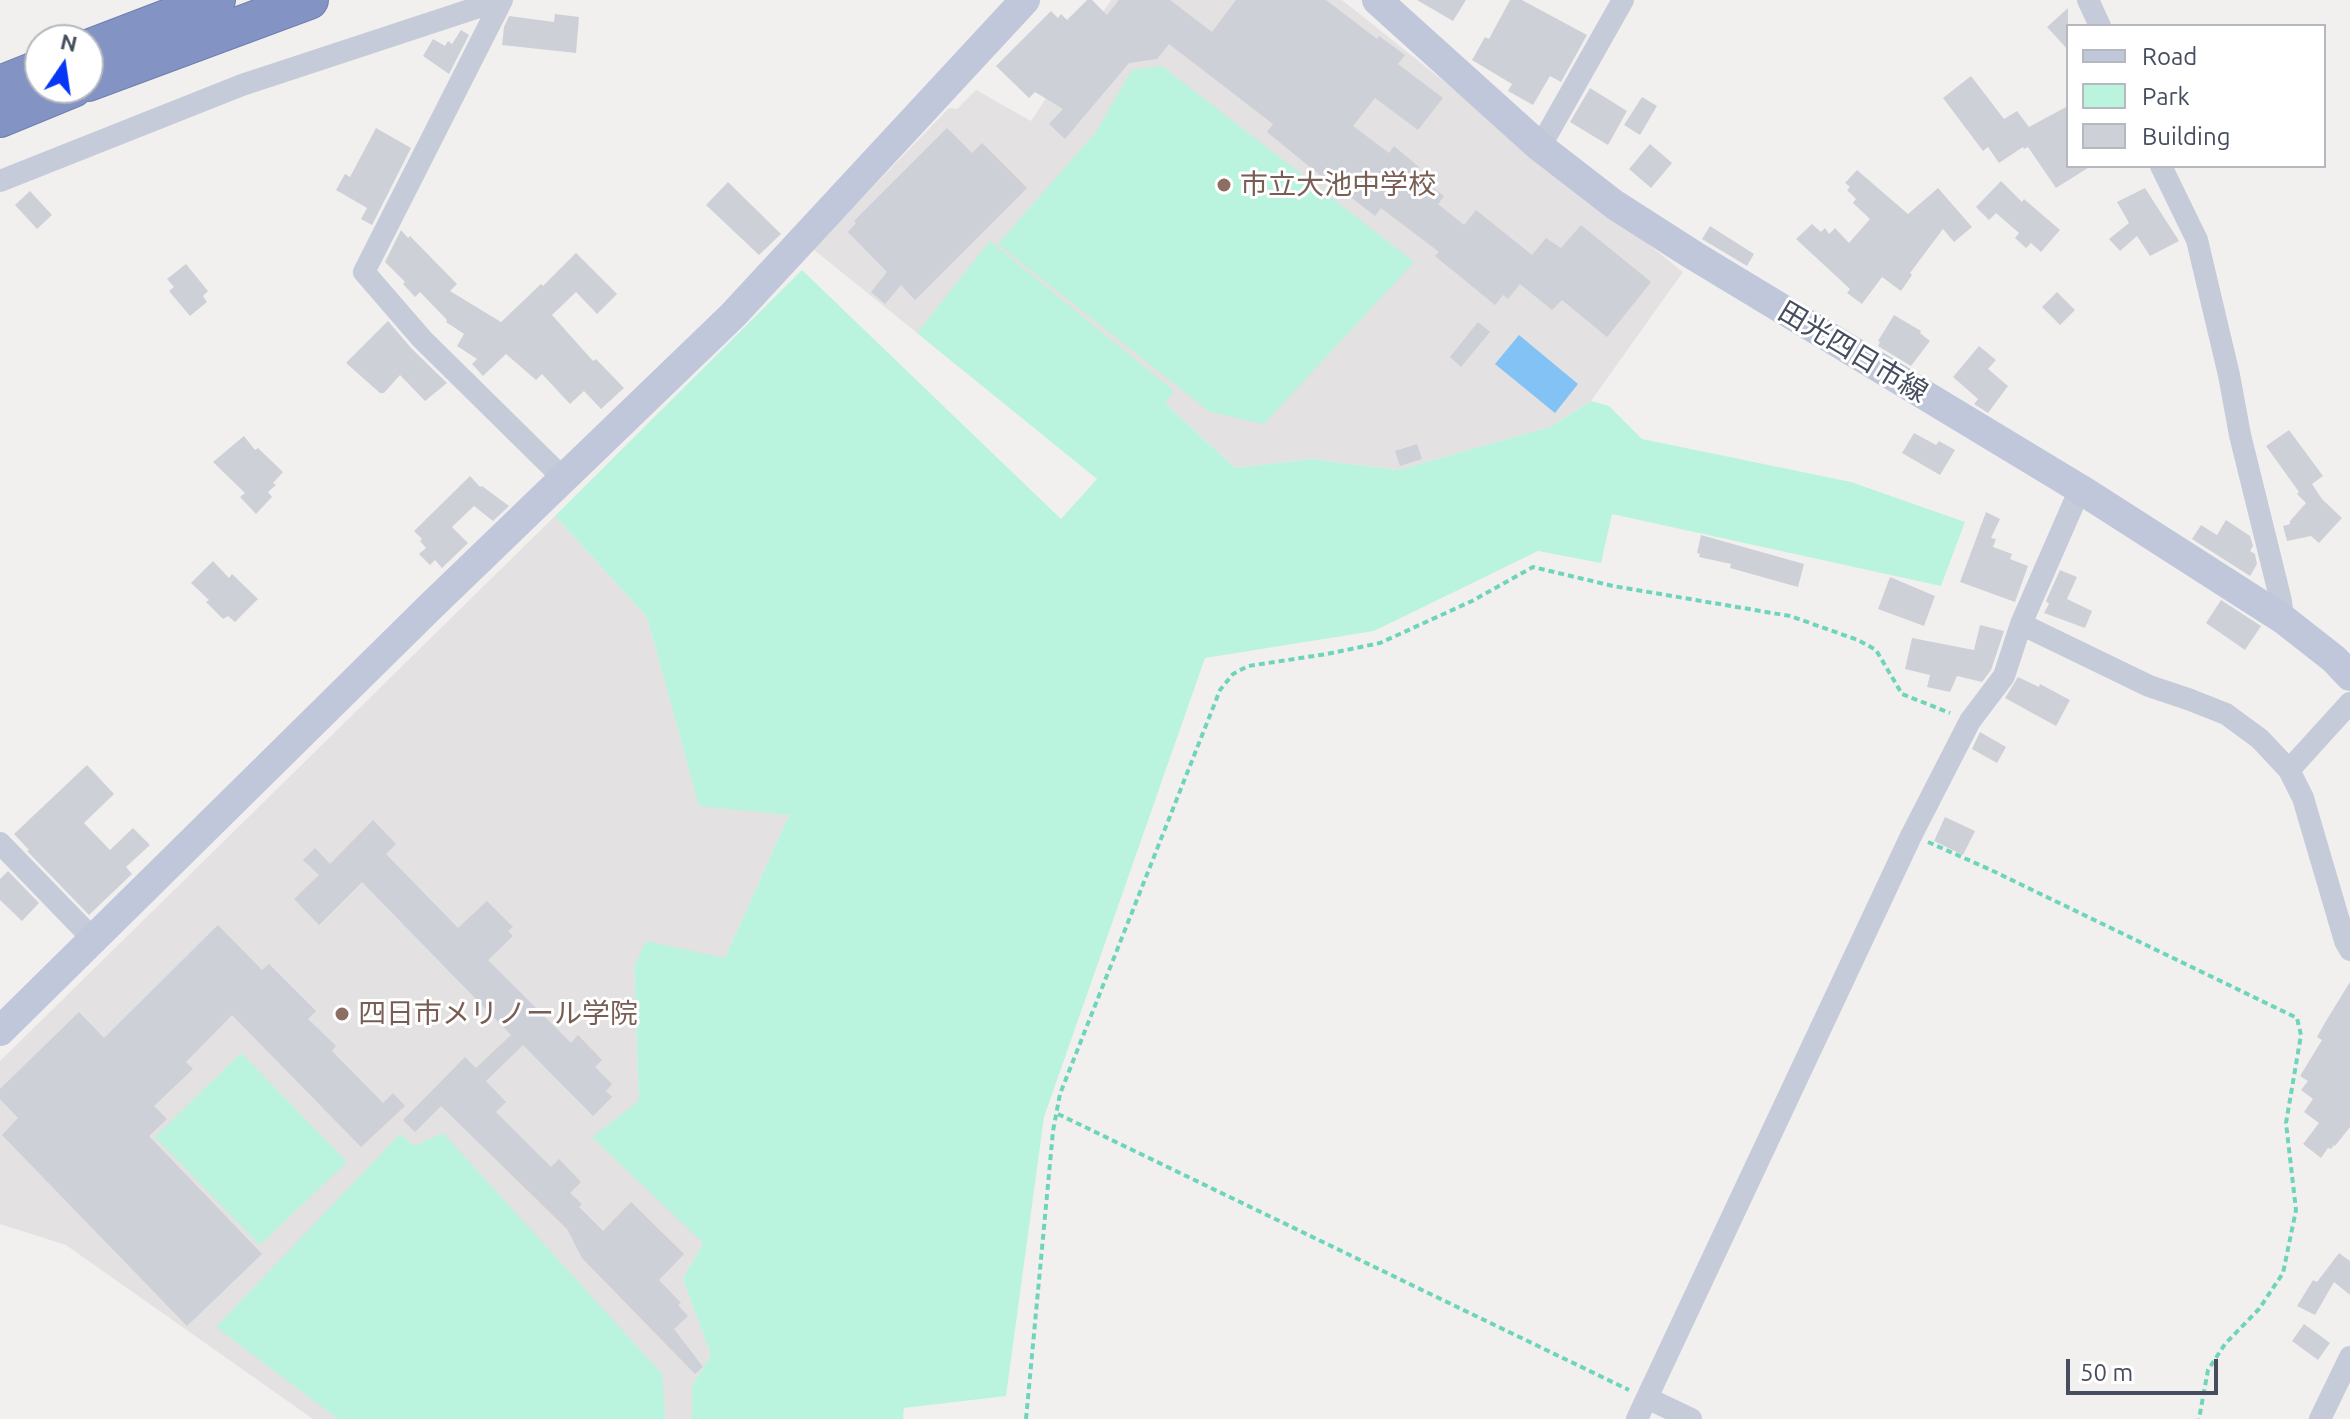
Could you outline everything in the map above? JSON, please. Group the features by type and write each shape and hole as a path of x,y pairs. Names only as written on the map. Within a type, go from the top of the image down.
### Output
{"highway":[{"path":"104,43 216,0"},
{"path":"104,76 309,0"},
{"path":"0,85 24,75"},
{"path":"0,118 34,104"}],"street":[{"path":"0,181 242,85 501,0"},
{"path":"501,0 364,272 422,339 563,478"},
{"path":"0,1031 429,608 733,315 1025,0"},
{"name":"田光四日市線","path":"1377,0 1540,147 1615,205 2080,489 2283,619 2334,659 2350,676"},
{"path":"1540,147 1623,0"},
{"path":"2088,0 2099,24"},
{"path":"2162,168 2197,240 2283,619"},
{"path":"1637,1419 1911,836 1970,721 2004,676 2021,624 2080,489"},
{"path":"2021,624 2149,686 2226,714 2260,739 2289,770 2303,798 2350,950"},
{"path":"2289,770 2350,703"},
{"path":"0,843 94,940"},
{"path":"2320,1419 2350,1357"},
{"path":"1647,1398 1691,1419"}],"path":[{"path":"1026,1419 1053,1131 1060,1094 1220,690 1233,674 1248,666 1380,643 1472,601 1533,567 1613,586 1790,616 1845,635 1876,650 1902,694 1970,721"},
{"path":"1911,836 1991,870 2297,1018 2301,1035 2286,1123 2296,1210 2283,1273 2259,1309 2225,1344 2208,1370 2199,1419"},
{"path":"1058,1114 1647,1398"}],"shaded area":[{"name":"市立大池中学校","path":"1111,0 1342,0 1683,272 1591,401 1550,427 1398,470 1311,459 1235,468 1165,403 1098,479 813,249 949,108 957,109 976,90 1031,121"},
{"name":"四日市メリノール学院","path":"555,516 647,617 699,805 789,815 725,958 634,966 639,1101 703,1243 683,1279 711,1355 692,1386 692,1419 313,1419 66,1245 0,1224 0,1061"}],"green space":[{"path":"1162,66 1414,262 1264,424 1210,412 998,244 1096,132 1132,70"},
{"path":"990,241 1174,391 1165,403 1235,468 1311,459 1398,470 1550,427 1591,401 1609,406 1642,439 1851,482 1965,522 1941,586 1612,514 1601,563 1538,551 1374,631 1205,658 1044,1117 1006,1396 904,1408 903,1419 692,1419 692,1386 711,1355 683,1279 703,1243 592,1137 639,1101 634,966 646,941 725,958 789,815 699,806 647,617 555,516 802,270 1061,519 1097,479 917,333"},
{"path":"241,1053 347,1162 260,1245 155,1137"},
{"path":"443,1133 662,1374 665,1419 338,1419 216,1327 400,1134 414,1146"}],"water":[{"path":"1519,335 1578,384 1555,413 1495,364"}],"building":[{"path":"1087,0 1092,0 1107,15 1119,0 1170,0 1212,32 1236,0 1326,0 1377,39 1379,36 1405,55 1398,64 1443,98 1418,130 1375,98 1353,126 1389,153 1394,146 1419,167 1414,173 1444,196 1438,204 1464,225 1476,210 1532,255 1546,238 1561,248 1581,225 1651,282 1607,337 1562,300 1552,310 1520,284 1508,299 1503,295 1495,305 1435,256 1439,252 1381,208 1375,216 1343,194 1267,132 1273,124 1169,44 1157,59 1129,63 1065,139 1049,124 1063,109 1035,92 1029,98 996,66 1051,11 1058,18 1061,14 1067,20"},
{"path":"1417,0 1466,0 1453,21"},
{"path":"1510,0 1522,0 1587,35 1561,82 1550,76 1533,105 1508,91 1512,84 1472,60 1485,37 1489,39"},
{"path":"2068,8 2066,48 2047,27"},
{"path":"555,14 579,17 576,53 502,45 509,16 554,22"},
{"path":"461,30 469,35 449,74 423,56 433,39 445,46 448,41 452,44"},
{"path":"1971,76 2004,119 2017,111 2029,127 2066,107 2066,168 2088,168 2056,188 2028,147 2023,147 1999,163 1988,147 1983,151 1943,98"},
{"path":"1590,88 1627,111 1608,145 1570,122"},
{"path":"1642,97 1657,106 1640,135 1624,125"},
{"path":"376,128 411,148 372,225 361,219 367,208 336,190 345,174 350,177"},
{"path":"947,128 972,153 982,143 1027,188 915,300 901,285 885,304 871,292 887,272 848,232 856,223 854,221"},
{"path":"1650,144 1672,163 1651,188 1629,169"},
{"path":"1857,170 1908,214 1938,188 1972,227 1954,242 1943,229 1910,273 1912,275 1901,291 1882,277 1862,304 1847,293 1850,289 1796,239 1812,224 1821,232 1825,228 1829,234 1835,228 1849,243 1870,219 1853,203 1856,199 1845,183"},
{"path":"2001,181 2022,202 2024,199 2060,230 2041,252 2031,243 2026,248 2015,238 2019,233 1996,213 1989,220 1976,207"},
{"path":"728,182 781,234 759,255 706,205"},
{"path":"2145,188 2179,241 2150,256 2137,236 2120,251 2109,239 2129,223 2117,202"},
{"path":"30,191 52,215 37,229 15,205"},
{"path":"1710,226 1754,254 1747,266 1702,239"},
{"path":"401,230 457,284 450,291 501,322 576,253 617,294 597,314 576,292 552,315 593,361 596,359 624,388 601,409 584,391 570,404 542,374 536,380 506,354 483,376 472,364 477,359 457,346 464,334 446,322 420,292 415,297 385,262"},
{"path":"186,264 208,291 203,296 207,302 190,316 169,291 174,287 167,279"},
{"path":"2057,292 2075,310 2060,325 2042,307"},
{"path":"1894,315 1921,331 1930,341 1911,366 1878,346"},
{"path":"388,321 447,383 425,401 400,375 384,393 380,393 346,363"},
{"path":"1478,322 1490,332 1461,367 1450,357"},
{"path":"1979,346 1996,360 1988,369 2008,386 1988,413 1974,404 1978,399 1953,377"},
{"path":"2289,430 2323,476 2312,484 2322,499 2342,518 2319,543 2311,536 2287,541 2283,526 2290,524 2306,503 2266,446"},
{"path":"1914,433 1936,445 1939,441 1955,450 1940,475 1902,453"},
{"path":"244,436 255,450 258,448 283,472 268,492 272,497 256,514 240,497 245,493 213,462"},
{"path":"1417,444 1422,459 1400,466 1395,451"},
{"path":"470,476 480,487 509,506 493,521 474,506 452,527 468,543 442,568 435,560 430,565 419,554 426,548 414,531"},
{"path":"1986,512 2000,519 1991,538 1996,539 1993,547 2012,554 2010,559 2028,566 2015,602 1960,582"},
{"path":"2226,520 2250,536 2253,546 2250,551 2255,554 2257,564 2250,576 2192,539 2201,525 2217,535"},
{"path":"1701,535 1804,564 1798,587 1730,568 1731,564 1699,557"},
{"path":"213,561 229,578 232,574 258,599 235,622 228,616 223,619 191,583"},
{"path":"2060,570 2077,577 2067,599 2092,611 2085,628 2044,613"},
{"path":"1890,577 1935,596 1924,626 1878,609"},
{"path":"2221,600 2261,626 2245,650 2206,623"},
{"path":"1980,625 2004,631 1991,670 1982,682 1957,676 1950,692 1927,687 1930,675 1905,669 1912,638 1974,650"},
{"path":"2018,677 2039,687 2040,684 2070,700 2056,726 2005,698"},
{"path":"1980,732 2006,747 1997,763 1972,749"},
{"path":"87,765 114,794 84,823 110,850 133,828 150,845 126,867 132,874 89,915 14,834"},
{"path":"1945,817 1975,831 1963,855 1934,841"},
{"path":"373,820 396,844 386,854 458,928 487,901 513,927 508,931 513,936 488,960 571,1043 578,1035 602,1060 595,1067 612,1084 606,1091 612,1097 593,1116 523,1045 486,1081 506,1102 496,1112 551,1167 559,1159 581,1182 570,1193 603,1231 631,1202 684,1254 659,1280 681,1303 678,1305 688,1316 674,1329 703,1367 695,1374 582,1258 567,1229 441,1106 415,1132 403,1120 465,1057 476,1068 511,1035 362,882 319,925 294,899 319,875 303,860 315,848 330,864"},
{"path":"8,871 39,903 22,921 0,900 0,879"},
{"path":"218,925 262,970 269,964 316,1011 308,1019 336,1046 332,1051 383,1103 393,1093 405,1106 361,1147 232,1015 186,1062 193,1069 154,1106 167,1119 149,1136 262,1254 187,1326 2,1135 18,1118 0,1099 0,1089 79,1012 104,1038"},
{"path":"2350,982 2350,1127 2321,1158 2303,1144 2319,1123 2304,1112 2313,1099 2301,1090 2308,1081 2300,1076 2322,1040 2317,1037"},
{"path":"2339,1253 2350,1261 2350,1295 2334,1282 2315,1315 2297,1306 2313,1280 2317,1282"},
{"path":"2304,1324 2330,1343 2318,1360 2292,1341"}],"place":[{"name":"市立大池中学校","path":"1224,185"},
{"name":"四日市メリノール学院","path":"342,1014"}]}
